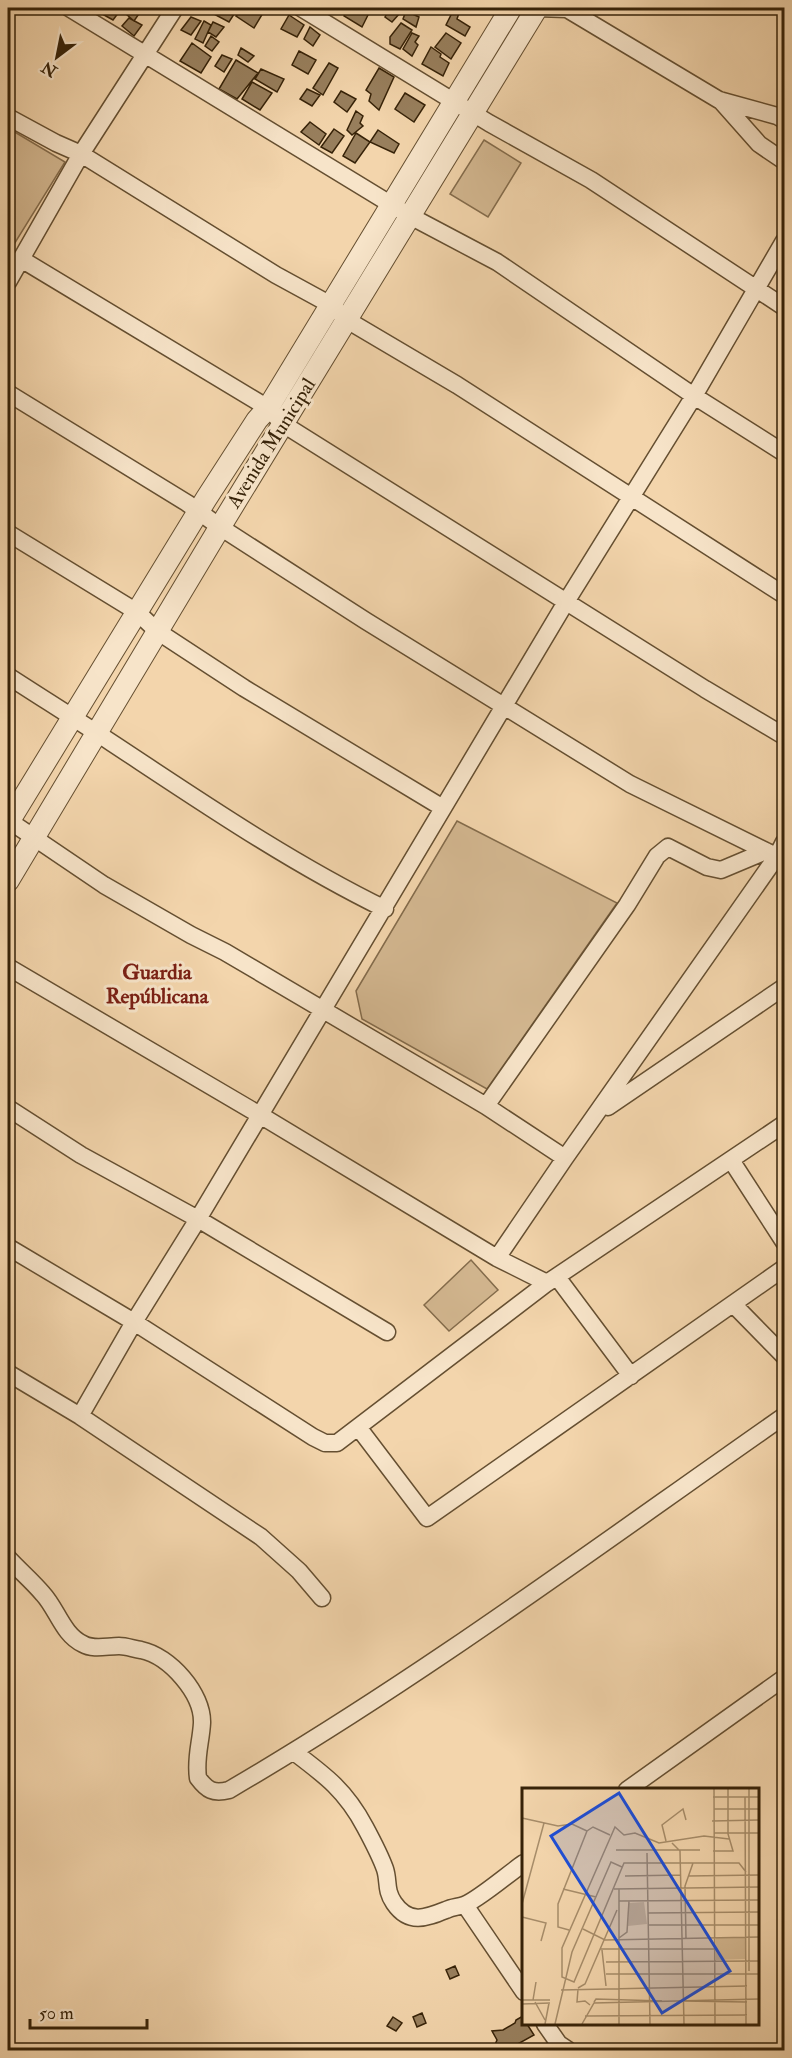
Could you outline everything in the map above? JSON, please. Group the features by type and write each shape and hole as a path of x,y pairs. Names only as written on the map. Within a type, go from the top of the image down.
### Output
{"street":[{"path":"69,8 410,216 497,262 694,396 784,453"},
{"path":"8,282 81,154 175,8"},
{"path":"301,8 472,112 591,180 784,307"},
{"name":"Avenida Municipal","path":"8,821 198,512 257,420 268,408 511,8"},
{"path":"537,8 567,8 719,100 784,120"},
{"name":"Avenida Municipal","path":"8,881 220,527 537,8"},
{"path":"719,100 759,144 784,160"},
{"path":"8,117 81,154 276,275 331,306 348,320 457,385 784,595"},
{"path":"80,1416 134,1322 385,909 566,602 694,396 784,241"},
{"path":"21,259 268,408 283,424 784,736"},
{"path":"8,393 187,503 220,527 630,784 778,852"},
{"path":"8,533 137,612 157,631 243,688 443,808"},
{"path":"8,676 98,733 184,792 273,847 385,909"},
{"path":"8,821 104,885 225,952 486,1106 565,1158"},
{"path":"486,1106 627,905 657,856 668,847 707,867 721,870 778,852"},
{"path":"497,1258 778,852"},
{"path":"8,968 260,1114 497,1258 552,1280 631,1376"},
{"path":"597,1115 784,987"},
{"path":"8,1108 81,1155 198,1219 387,1332"},
{"path":"8,1247 134,1322 313,1437 325,1443 337,1443 552,1280 784,1124"},
{"path":"731,1160 784,1242"},
{"path":"358,1427 427,1518 784,1268"},
{"path":"734,1305 784,1356"},
{"path":"8,1373 80,1416 261,1537 299,1571 322,1598"},
{"path":"8,1558 44,1595 65,1628 84,1646 122,1646 150,1652 171,1666 184,1679 195,1695 202,1722 196,1766 198,1778 210,1791 219,1792 229,1790 294,1752 490,1621 784,1416"},
{"path":"630,1788 784,1678"},
{"path":"294,1752 324,1774 346,1797 366,1828 386,1871 386,1889 393,1903 400,1912 412,1918 423,1919 449,1908 465,1905 522,1864"},
{"path":"465,1905 522,1989"},
{"path":"546,2025 559,2044 568,2050"}],"shaded area":[{"path":"8,128 65,162 8,254"},
{"path":"484,140 521,163 488,217 450,194"},
{"path":"457,821 617,903 487,1089 362,1019 356,991"},
{"path":"471,1260 498,1290 449,1331 424,1305"}],"building":[{"path":"97,8 122,8 113,20 95,10"},
{"path":"128,8 143,8 134,21 125,13"},
{"path":"216,8 238,8 229,22 212,13"},
{"path":"242,8 266,8 254,28 236,16"},
{"path":"347,8 353,8 354,11 355,8 363,8 369,13 362,27 344,16"},
{"path":"390,8 401,8 400,13 392,22 385,17"},
{"path":"406,11 419,17 416,27 403,19"},
{"path":"453,11 459,13 457,19 470,27 465,36 446,25"},
{"path":"289,15 304,25 297,37 281,29"},
{"path":"191,17 201,21 191,35 181,30"},
{"path":"129,18 142,25 134,36 122,26"},
{"path":"204,21 211,25 203,43 195,39"},
{"path":"213,22 224,27 216,37 208,32"},
{"path":"401,23 412,30 400,49 390,44 390,37"},
{"path":"310,27 320,35 313,46 304,39"},
{"path":"412,33 419,36 415,42 418,45 412,56 403,49"},
{"path":"446,33 461,43 451,59 435,47"},
{"path":"211,36 219,42 212,51 205,46"},
{"path":"192,43 211,57 201,73 180,61"},
{"path":"431,47 449,63 443,76 422,64"},
{"path":"241,48 254,56 248,62 238,55"},
{"path":"299,51 316,60 308,74 292,65"},
{"path":"222,55 232,59 224,72 215,66"},
{"path":"236,60 258,73 237,99 219,89"},
{"path":"329,63 338,68 323,95 313,88"},
{"path":"379,68 394,77 379,110 369,101 371,94 366,90"},
{"path":"261,69 284,79 277,92 255,79"},
{"path":"252,82 272,93 260,110 242,99"},
{"path":"307,89 320,95 312,106 300,99"},
{"path":"341,91 356,99 347,112 334,102"},
{"path":"405,93 425,105 414,122 395,109"},
{"path":"356,111 363,116 360,123 363,126 352,135 347,130"},
{"path":"310,122 326,134 319,145 301,132"},
{"path":"334,129 344,136 332,153 321,147"},
{"path":"378,130 399,144 394,153 370,142"},
{"path":"356,133 370,142 355,163 343,156"},
{"path":"455,1966 459,1975 450,1979 446,1970"},
{"path":"422,2013 426,2023 417,2027 413,2017"},
{"path":"393,2017 402,2023 396,2031 387,2026"},
{"path":"522,2017 522,2025 528,2025 534,2035 507,2050 496,2050 494,2047 497,2040 492,2031 503,2030"}],"district":[{"name":"Guardia Repúblicana","path":"157,984"}]}
